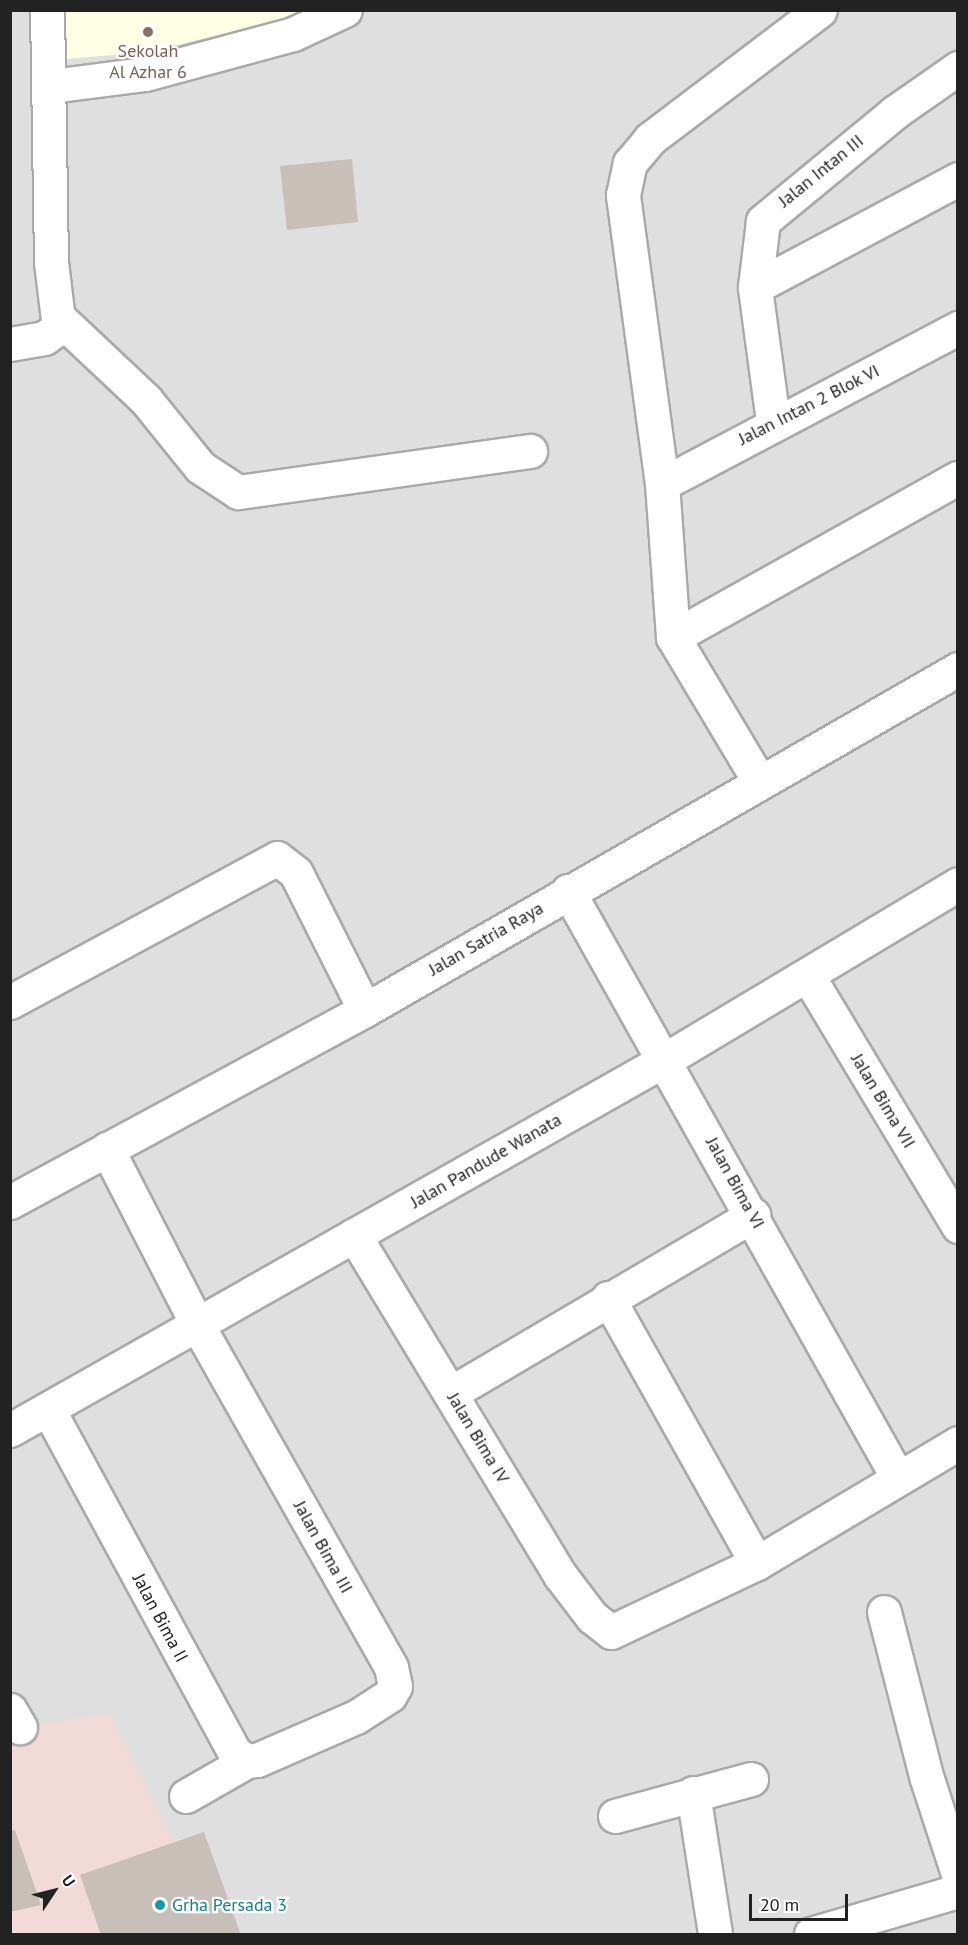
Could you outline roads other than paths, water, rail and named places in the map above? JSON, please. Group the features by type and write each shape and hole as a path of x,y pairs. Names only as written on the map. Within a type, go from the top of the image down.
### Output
{"street":[{"path":"10,344 53,334 59,328 51,262 51,86 47,10"},
{"path":"51,86 145,74 292,34 345,10"},
{"path":"758,779 673,637 662,484 623,195 630,163 677,116 820,10"},
{"name":"Jalan Intan III","path":"773,421 755,287 763,221 780,203 957,68"},
{"path":"755,287 957,179"},
{"path":"59,318 146,400 200,467 238,492 530,451"},
{"name":"Jalan Intan 2 Blok VI","path":"662,484 773,421 957,328"},
{"path":"673,637 957,478"},
{"name":"Jalan Satria Raya","path":"10,1202 365,1010 758,779 957,669"},
{"path":"10,1002 264,861 280,858 290,864 307,893 365,1010"},
{"name":"Jalan Pandude Wanata","path":"10,1430 666,1059 808,976 957,884"},
{"name":"Jalan Bima VI","path":"568,891 666,1059 898,1478"},
{"name":"Jalan Bima VII","path":"808,976 957,1226"},
{"name":"Jalan Bima III","path":"106,1149 197,1324 393,1674 395,1686 387,1698 312,1737 247,1761"},
{"path":"451,1393 608,1298 753,1215"},
{"name":"Jalan Bima IV","path":"354,1235 560,1575 592,1617 611,1632 757,1563"},
{"path":"608,1298 757,1563 957,1443"},
{"name":"Jalan Bima II","path":"48,1409 226,1739 247,1761"},
{"path":"884,1612 927,1779 957,1874"},
{"path":"186,1796 247,1761"},
{"path":"615,1816 751,1779"},
{"path":"693,1793 715,1935"},
{"path":"811,1935 957,1891"}],"place":[{"name":"Sekolah Al Azhar 6","path":"148,32"},
{"name":"Grha Persada 3","path":"160,1905"}]}
